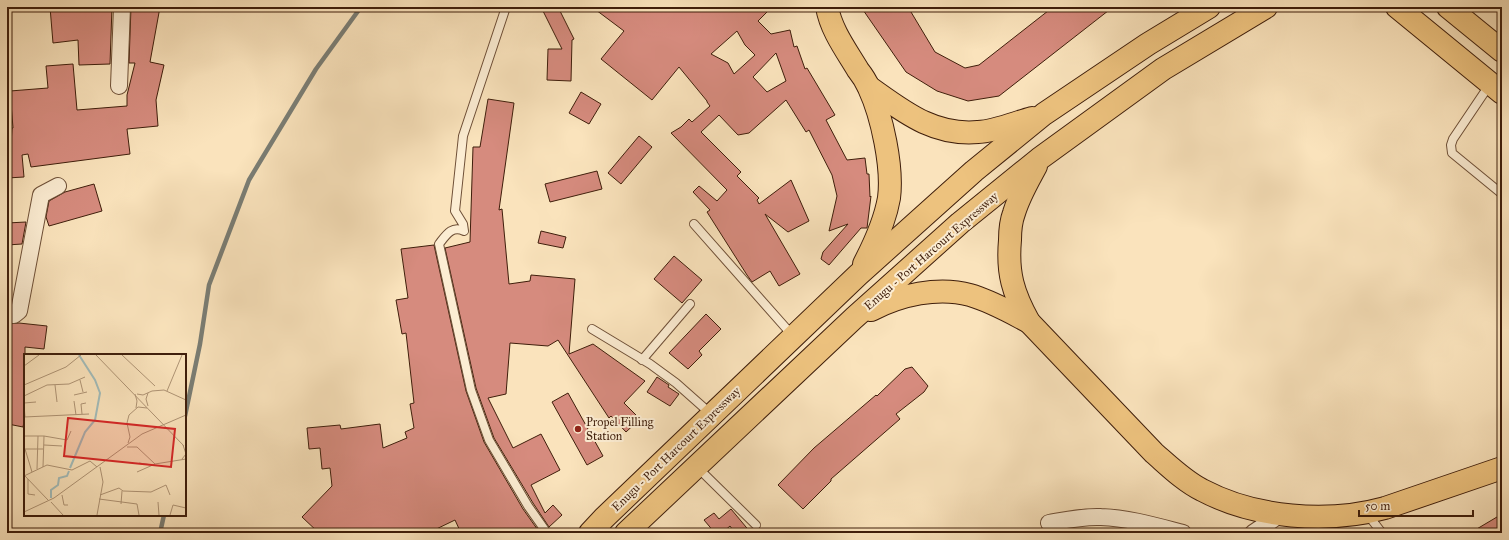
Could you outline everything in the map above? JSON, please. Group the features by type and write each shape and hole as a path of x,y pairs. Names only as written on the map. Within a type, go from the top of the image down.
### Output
{"main road":[{"path":"827,7 829,17 844,48 869,87 882,124 887,151 889,198 880,229 858,275"},
{"name":"Enugu - Port Harcourt Expressway","path":"590,533 858,275 974,170 1044,114 1148,44 1209,7"},
{"name":"Enugu - Port Harcourt Expressway","path":"626,533 854,318 960,223 1039,159 1163,70 1266,7"},
{"path":"1397,7 1496,88"},
{"path":"1448,7 1502,51"},
{"path":"869,87 914,118 934,127 954,132 978,132 1005,127 1044,114"},
{"path":"1039,159 1013,214 1008,256 1011,278 1018,302 1029,322 1154,453 1176,473 1202,490 1258,510 1281,514 1318,516 1366,513 1502,468"},
{"path":"854,318 880,305 902,297 924,293 947,292 969,295 995,305 1029,322"}],"street":[{"path":"119,86 122,7"},
{"path":"7,315 14,315 19,311 41,195 58,186"},
{"path":"1253,533 1281,514"},
{"path":"1049,523 1080,518 1101,517 1134,521 1183,533"}],"lane":[{"path":"506,7 463,136 455,211 463,224 464,231 454,229 449,231 439,244 471,390 489,440 528,506 547,533"},
{"path":"1496,88 1453,139 1451,145 1452,153 1502,194"},
{"path":"694,224 793,337"},
{"path":"642,360 690,304"},
{"path":"592,329 676,383 712,415"},
{"path":"696,466 756,525"},
{"path":"1366,513 1382,533"}],"building":[{"path":"50,7 112,7 110,64 79,65 78,40 53,43"},
{"path":"131,7 160,7 150,62 164,65 156,100 158,126 127,129 130,154 31,167 28,154 22,155 24,177 7,178 7,144 11,144 13,128 10,91 48,88 46,66 73,64 77,110 127,106 127,95 135,63 129,63"},
{"path":"541,7 558,7 574,39 572,40 571,81 547,80 548,49 562,49"},
{"path":"592,7 772,7 758,21 771,34 790,30 794,47 797,46 805,69 807,68 835,115 826,120 847,160 865,158 867,174 869,174 870,197 871,196 867,228 861,228 829,265 821,259 823,252 848,224 829,231 837,196 832,175 809,130 806,132 786,100 749,133 738,135 719,115 701,132 741,172 737,176 759,198 757,200 759,204 791,180 809,221 788,232 765,214 800,274 779,286 770,271 752,282 707,212 710,210 693,192 699,186 717,201 727,190 671,133 681,127 689,119 692,122 710,106 679,67 652,100 601,59 624,31","holes":["737,31 745,45 755,55 734,74 728,63 711,54","776,53 786,81 767,92 753,77"]},
{"path":"861,7 908,7 935,52 965,68 979,65 1053,7 1113,7 999,96 968,101 937,91 906,72"},
{"path":"581,92 601,104 589,124 569,113"},
{"path":"488,99 514,103 499,210 502,209 509,284 530,281 531,275 575,279 569,354 593,344 645,381 624,403 640,419 626,432 611,416 609,418 558,340 548,346 510,343 506,394 488,398 513,448 541,434 560,470 531,485 545,513 553,505 562,515 549,527 494,438 476,388 445,248 470,242 473,147 480,147"},
{"path":"639,136 652,147 621,184 608,173"},
{"path":"597,171 602,189 550,202 545,184"},
{"path":"94,184 102,211 49,226 46,217 49,201 65,192"},
{"path":"26,222 22,244 7,245 7,223"},
{"path":"541,231 566,237 563,248 538,243"},
{"path":"434,245 466,391 484,442 523,509 540,533 461,533 455,520 428,533 319,533 302,517 332,486 330,468 322,469 320,448 309,449 307,428 340,425 341,429 380,424 383,448 407,438 405,432 414,428 410,404 414,403 406,333 402,334 396,300 408,298 401,249"},
{"path":"674,256 702,280 682,303 654,279"},
{"path":"706,314 721,329 699,351 702,355 688,369 669,353"},
{"path":"19,323 47,326 44,349 25,347 23,427 8,424 10,406 7,405 7,324"},
{"path":"912,367 928,386 924,392 896,414 900,419 831,479 831,481 803,509 778,485 814,448 876,395 877,396 905,369"},
{"path":"657,377 679,394 670,406 647,392"},
{"name":"Propel Filling Station","path":"568,393 603,456 587,465 552,402"},
{"path":"731,509 751,533 735,533 730,526 722,533 715,533 704,520 714,513 719,519"},
{"path":"1502,514 1502,533 1470,533"}],"waterway":[{"path":"186,411 200,344 209,285 249,180 316,69 361,7"},
{"path":"160,533 164,516"}],"place":[{"name":"Propel Filling Station","path":"578,429"}]}
